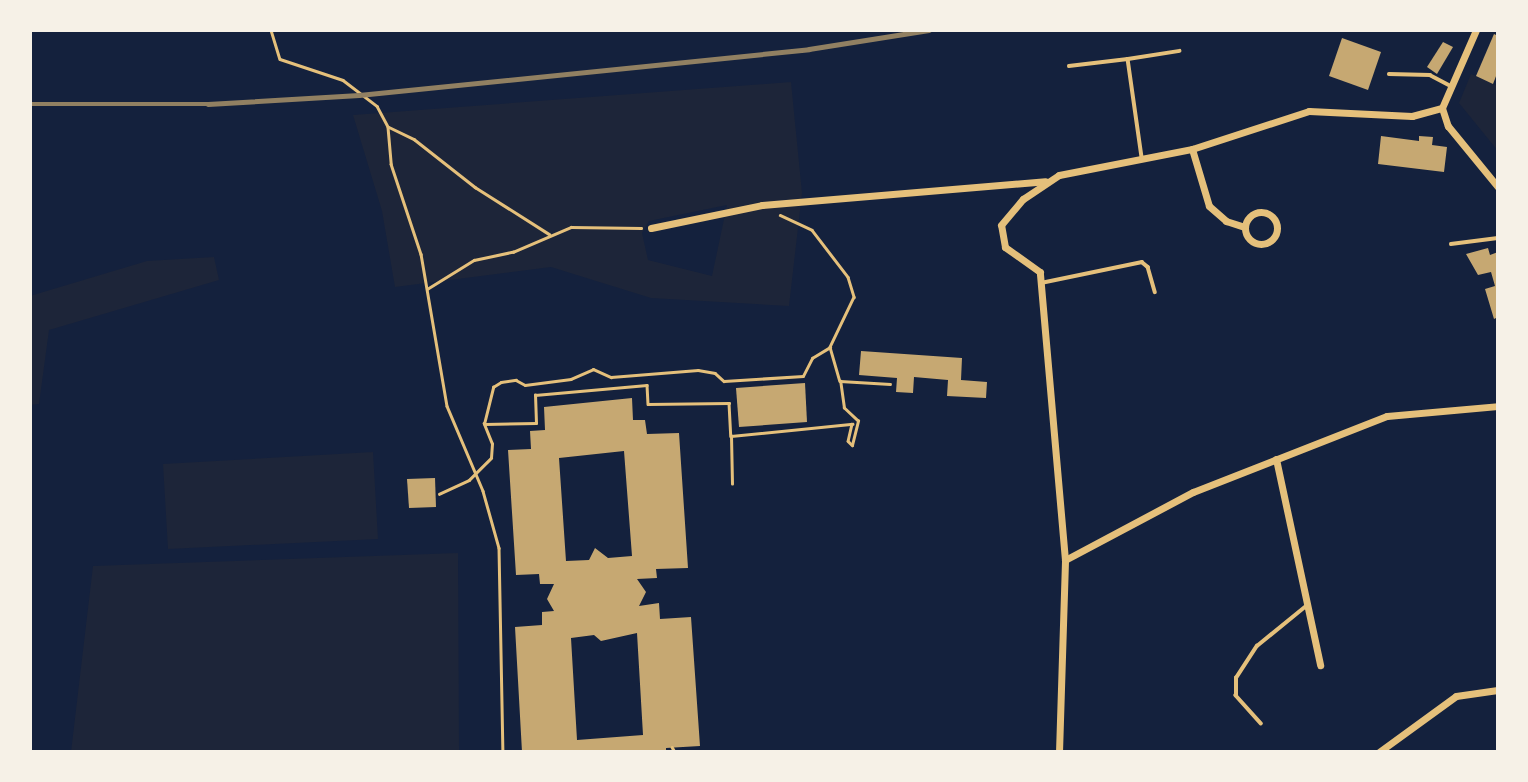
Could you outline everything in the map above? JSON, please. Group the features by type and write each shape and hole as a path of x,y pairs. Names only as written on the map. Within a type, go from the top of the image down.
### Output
{"street":[{"path":"1476,30 1442,108 1448,126 1498,187"},
{"path":"650,228 762,205 1045,181 1142,157 1192,149 1309,111 1412,116 1442,108"},
{"path":"1192,149 1209,206 1216,215 1245,228 1250,240 1262,244 1273,239 1277,229 1274,219 1264,212 1250,216 1245,228"},
{"path":"1045,181 1001,225 1005,247 1034,265 1041,283 1065,560 1059,752"},
{"path":"1065,560 1193,492 1387,416 1498,406"},
{"path":"1276,459 1320,665"},
{"path":"1380,752 1457,696 1498,690"}],"lane":[{"path":"1069,66 1179,51"},
{"path":"1128,60 1142,157"},
{"path":"1389,74 1430,75 1450,85"},
{"path":"1451,244 1498,238"},
{"path":"1041,283 1142,262 1148,267 1154,292"},
{"path":"1261,724 1236,696 1236,678 1257,646 1307,605"}],"path":[{"path":"271,30 280,59 343,80 377,106 388,127 391,164 410,211 427,289 447,406 475,474 499,548 503,752"},
{"path":"388,127 414,139 549,234"},
{"path":"439,494 475,474 491,458 492,444 484,424 493,387 502,382 516,380 525,385 571,379 593,369 611,377 698,370 715,373 724,381 803,376 812,358 830,347 854,297 848,277 812,230 762,205"},
{"path":"427,289 474,260 513,252 549,234 571,228 650,228"},
{"path":"731,436 852,424 852,445 858,421 844,408 840,381 830,347"},
{"path":"840,381 890,384"},
{"path":"484,424 536,423 535,395 647,385 648,404 729,403 732,484"},
{"path":"672,747 675,752"}],"shaded area":[{"path":"1471,74 1498,86 1498,151 1459,103"},
{"path":"791,82 802,193 789,306 651,298 551,267 395,287 382,211 353,115","holes":["727,205 712,276 648,260 642,233 649,221"]},
{"path":"214,257 219,280 49,330 39,404 30,405 30,296 147,261"},
{"path":"373,452 378,539 168,549 163,464"},
{"path":"458,553 459,752 71,752 93,566"}],"building":[{"path":"1494,34 1498,36 1498,71 1493,84 1476,76"},
{"path":"1342,38 1381,52 1368,90 1329,76"},
{"path":"1443,42 1453,47 1437,74 1427,67"},
{"path":"1381,136 1419,141 1419,136 1433,137 1432,145 1447,147 1444,172 1378,164"},
{"path":"1488,248 1490,255 1498,252 1498,317 1494,319 1485,289 1495,286 1491,272 1478,275 1466,254"},
{"path":"861,351 962,358 961,380 987,382 986,398 947,396 948,380 914,377 913,393 896,392 897,378 859,375"},
{"path":"805,383 807,422 739,427 736,388"},
{"path":"632,398 633,420 645,420 647,434 679,433 688,568 656,569 657,578 637,579 646,592 639,606 659,603 660,619 691,617 700,746 666,748 666,752 522,752 515,627 542,625 542,612 554,611 547,599 554,584 540,584 539,574 516,575 508,450 531,449 530,431 545,430 544,407","holes":["624,451 632,556 608,558 595,548 589,560 566,561 559,458","637,633 643,735 577,740 571,638 594,635 601,641"]},
{"path":"435,478 436,507 409,508 407,479"}],"railway":[{"path":"30,104 208,104 359,95 809,49 929,30"}]}
